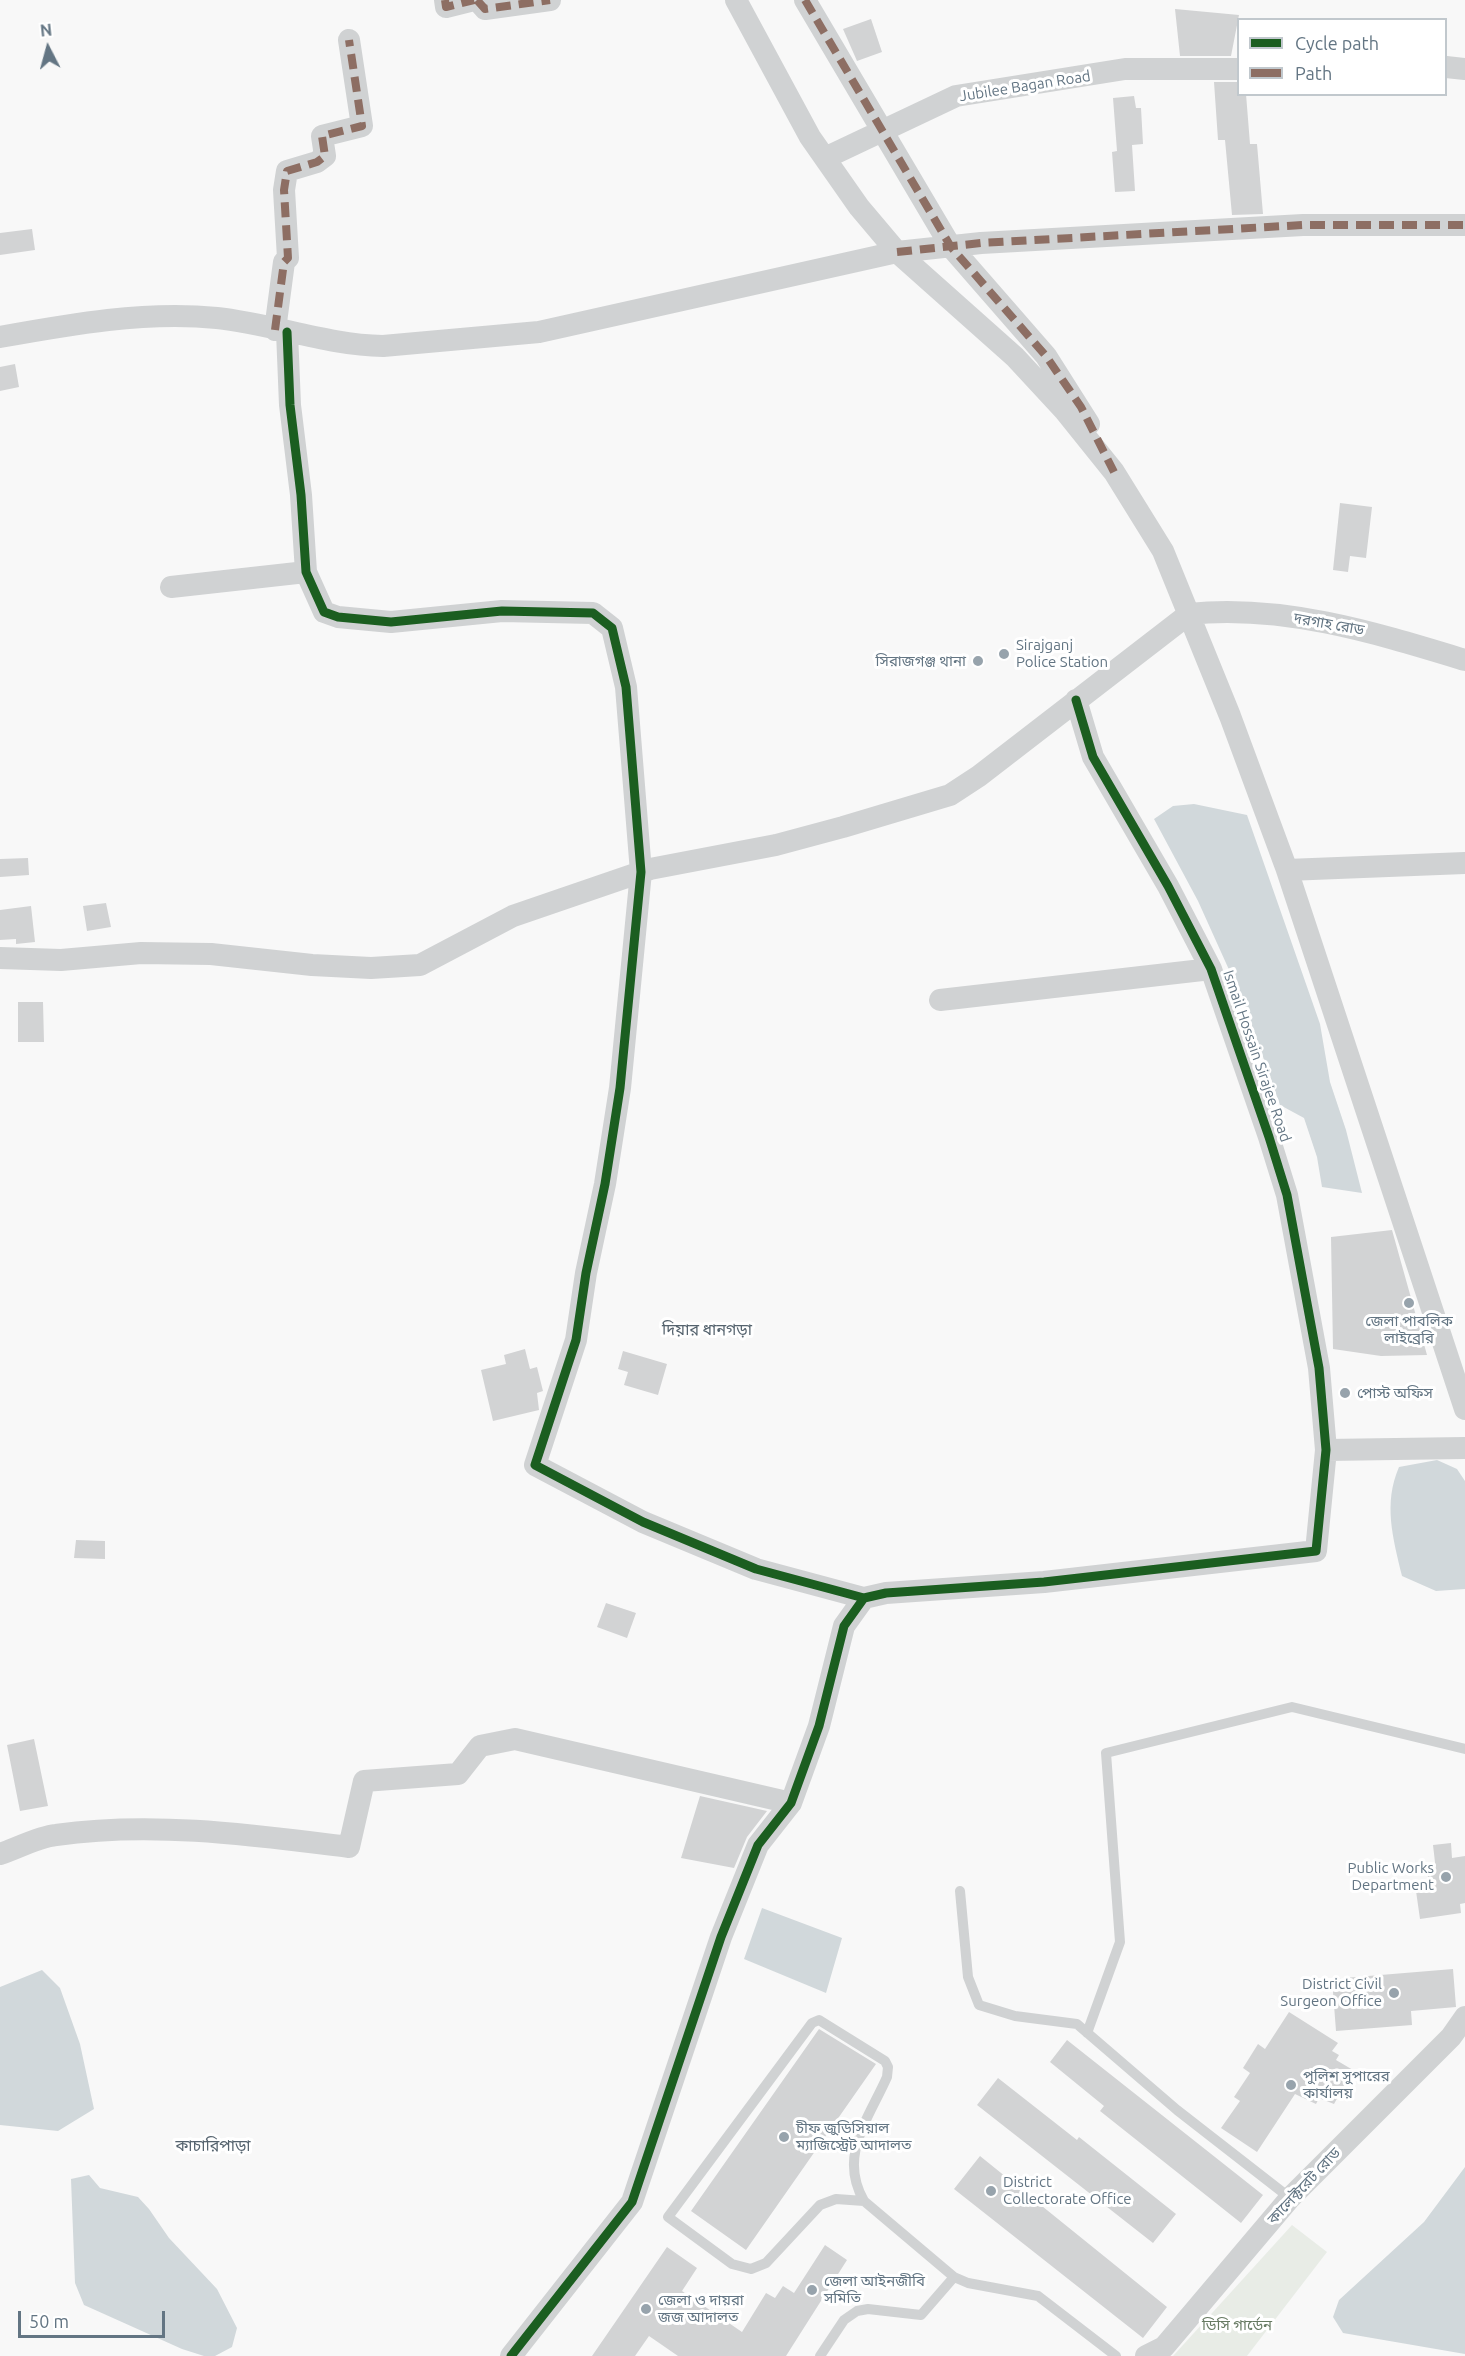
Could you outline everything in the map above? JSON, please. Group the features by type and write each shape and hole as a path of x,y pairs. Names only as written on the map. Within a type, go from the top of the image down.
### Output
{"street":[{"path":"445,0 446,7 475,0 485,9 550,0"},
{"path":"736,0 810,137 859,207 897,252 1015,357 1065,411 1114,472"},
{"path":"805,0 951,246 1046,356 1081,407 1114,472 1162,551 1230,716 1287,870 1465,1409"},
{"path":"349,40 362,126 322,136 325,156 317,162 287,171 284,190 288,258 284,262 281,331 301,495 306,572 324,612 338,617 391,622 502,611 593,613 612,628 626,687 635,768 641,872 620,1088 576,1340 535,1465 643,1522 756,1569 864,1598 844,1626 819,1726 791,1803 758,1845 725,1927 632,2202 511,2356"},
{"path":"1447,67 1465,69"},
{"name":"Jubilee Bagan Road","path":"825,158 956,96 1125,69 1237,69"},
{"path":"0,337 107,318 217,318 375,346 506,336 539,332 897,252 951,246 1303,225 1465,225"},
{"path":"171,587 306,572"},
{"name":"দরগাহ রোড","path":"1189,614 1227,610 1360,628 1465,660"},
{"path":"0,958 61,960 141,953 211,954 312,965 371,968 420,965 513,916 641,872 776,845 950,795 979,776 1189,614"},
{"name":"Ismail Hossain Sirajee Road","path":"864,1598 886,1593 1044,1582 1316,1551 1326,1450 1319,1368 1287,1195 1211,969 1168,886 1093,757 1076,700"},
{"path":"1287,870 1465,863"},
{"path":"940,1000 1211,969"},
{"path":"1326,1450 1465,1448"},
{"path":"0,1854 55,1835 152,1829 253,1835 349,1847 364,1780 458,1774 480,1746 515,1739 791,1803"},
{"name":"কালেক্টরেট রোড","path":"1146,2356 1164,2347 1290,2198 1450,2037 1465,2017"}],"lane":[{"path":"1087,2033 1119,1942 1106,1753 1292,1707 1465,1749"},
{"path":"960,1892 968,1977 979,2005 1015,2016 1077,2024 1177,2110 1290,2198"},
{"path":"864,2201 846,2199 820,2205 766,2263 751,2270 732,2264 668,2217 812,2024 819,2020 885,2061 888,2067 887,2077 853,2159 855,2183 864,2201 954,2277 968,2283 1038,2296 1116,2356"},
{"path":"820,2356 844,2320 852,2313 868,2309 921,2315 954,2277"}],"green space":[{"name":"ডিসি গার্ডেন","path":"1292,2225 1327,2252 1247,2356 1173,2356"}],"shaded area":[{"path":"1194,804 1247,815 1320,1024 1330,1082 1346,1130 1362,1193 1322,1187 1317,1157 1304,1118 1280,1105 1244,1003 1198,901 1154,819 1173,806"},
{"path":"1437,1460 1457,1469 1465,1481 1465,1589 1436,1591 1402,1576 1395,1548 1391,1521 1391,1494 1399,1467"},
{"path":"762,1908 842,1938 826,1993 744,1959"},
{"path":"42,1970 60,1988 80,2044 94,2109 58,2131 0,2125 0,1987"},
{"path":"1465,2167 1465,2354 1343,2333 1333,2317 1339,2300 1424,2222"},
{"path":"89,2175 100,2188 138,2197 169,2238 217,2289 237,2328 232,2347 215,2356 204,2356 182,2349 84,2305 75,2283 71,2179"}],"building":[{"path":"1175,9 1239,15 1231,56 1180,56"},
{"path":"871,19 882,52 857,61 843,29"},
{"path":"1214,82 1237,82 1237,96 1246,96 1250,144 1257,144 1263,214 1232,215 1225,140 1218,140"},
{"path":"1134,96 1136,108 1141,108 1143,144 1132,145 1135,191 1115,192 1112,152 1117,151 1113,98"},
{"path":"32,229 35,250 0,255 0,233"},
{"path":"15,364 19,387 0,391 0,367"},
{"path":"1340,503 1372,507 1366,558 1350,556 1348,572 1333,570"},
{"path":"28,858 29,875 0,877 0,859"},
{"path":"106,903 111,927 87,931 83,906"},
{"path":"31,906 35,942 16,944 16,939 0,940 0,910"},
{"path":"18,1002 43,1002 44,1042 18,1042"},
{"path":"1392,1230 1427,1355 1381,1356 1333,1349 1331,1237"},
{"path":"525,1349 530,1369 537,1367 543,1391 537,1393 539,1410 493,1421 481,1370 506,1364 504,1355"},
{"path":"623,1351 667,1364 658,1395 624,1385 628,1372 618,1369"},
{"path":"76,1540 105,1541 105,1559 74,1558"},
{"path":"606,1603 636,1613 627,1638 597,1627"},
{"path":"34,1739 48,1806 20,1811 7,1745"},
{"path":"700,1796 767,1811 747,1837 734,1868 681,1858"},
{"name":"Public Works Department","path":"1451,1843 1452,1858 1465,1856 1465,1903 1460,1904 1461,1913 1420,1919 1415,1884 1429,1882 1427,1872 1436,1871 1433,1845"},
{"name":"District Civil Surgeon Office","path":"1453,1969 1456,2007 1411,2011 1412,2025 1336,2031 1332,1979"},
{"name":"পুলিশ সুপারের কার্যালয়","path":"1289,2012 1338,2043 1332,2051 1339,2055 1336,2060 1353,2070 1334,2104 1319,2098 1316,2104 1295,2094 1257,2152 1221,2128 1240,2101 1234,2097 1250,2073 1243,2068 1258,2044 1265,2049"},
{"name":"চীফ জুডিসিয়াল ম্যাজিস্ট্রেট আদালত","path":"819,2029 876,2064 746,2250 691,2211"},
{"path":"1067,2040 1263,2195 1241,2223 1100,2111 1104,2106 1050,2062"},
{"path":"998,2078 1077,2140 1079,2137 1176,2214 1153,2243 977,2105"},
{"path":"980,2156 1167,2307 1143,2338 954,2189"},
{"name":"জেলা ও দায়রা জজ আদালত","path":"825,2245 847,2260 786,2356 678,2356 649,2336 635,2356 592,2356 667,2247 697,2268 682,2291 742,2332 766,2293 775,2298 783,2286 794,2293"}],"marked path":[{"path":"445,0 446,7 474,0"},
{"path":"477,0 485,9 550,0"},
{"path":"805,0 951,247 1046,356 1081,407 1114,472"},
{"path":"275,330 284,262 288,258 284,190 287,171 317,162 325,156 322,136 362,126 349,40"},
{"path":"897,252 981,243 1303,225 1465,225"}],"cycle path":[{"path":"287,332 290,405 301,495 306,572 324,612 338,617 391,622 502,611 593,613 612,628 626,687 641,872 620,1088 576,1340 535,1465 643,1522 756,1569 864,1598"},
{"path":"511,2356 632,2202 721,1937 758,1845 791,1803 819,1726 844,1626 864,1598 886,1593 1044,1582 1316,1551 1326,1450 1319,1368 1287,1195 1211,969 1168,886 1093,757 1076,700"}],"place":[{"name":"Sirajganj Police Station","path":"1004,654"},
{"name":"সিরাজগঞ্জ থানা","path":"978,661"},
{"name":"জেলা পাবলিক লাইব্রেরি","path":"1409,1303"},
{"name":"পোস্ট অফিস","path":"1345,1393"},
{"name":"Public Works Department","path":"1446,1877"},
{"name":"District Civil Surgeon Office","path":"1394,1993"},
{"name":"পুলিশ সুপারের কার্যালয়","path":"1291,2085"},
{"name":"চীফ জুডিসিয়াল ম্যাজিস্ট্রেট আদালত","path":"784,2137"},
{"name":"District Collectorate Office","path":"991,2191"},
{"name":"জেলা আইনজীবি সমিতি","path":"812,2290"},
{"name":"জেলা ও দায়রা জজ আদালত","path":"646,2309"}],"district":[{"name":"দিয়ার ধানগড়া","path":"707,1330"},
{"name":"কাচারিপাড়া","path":"213,2146"}]}
